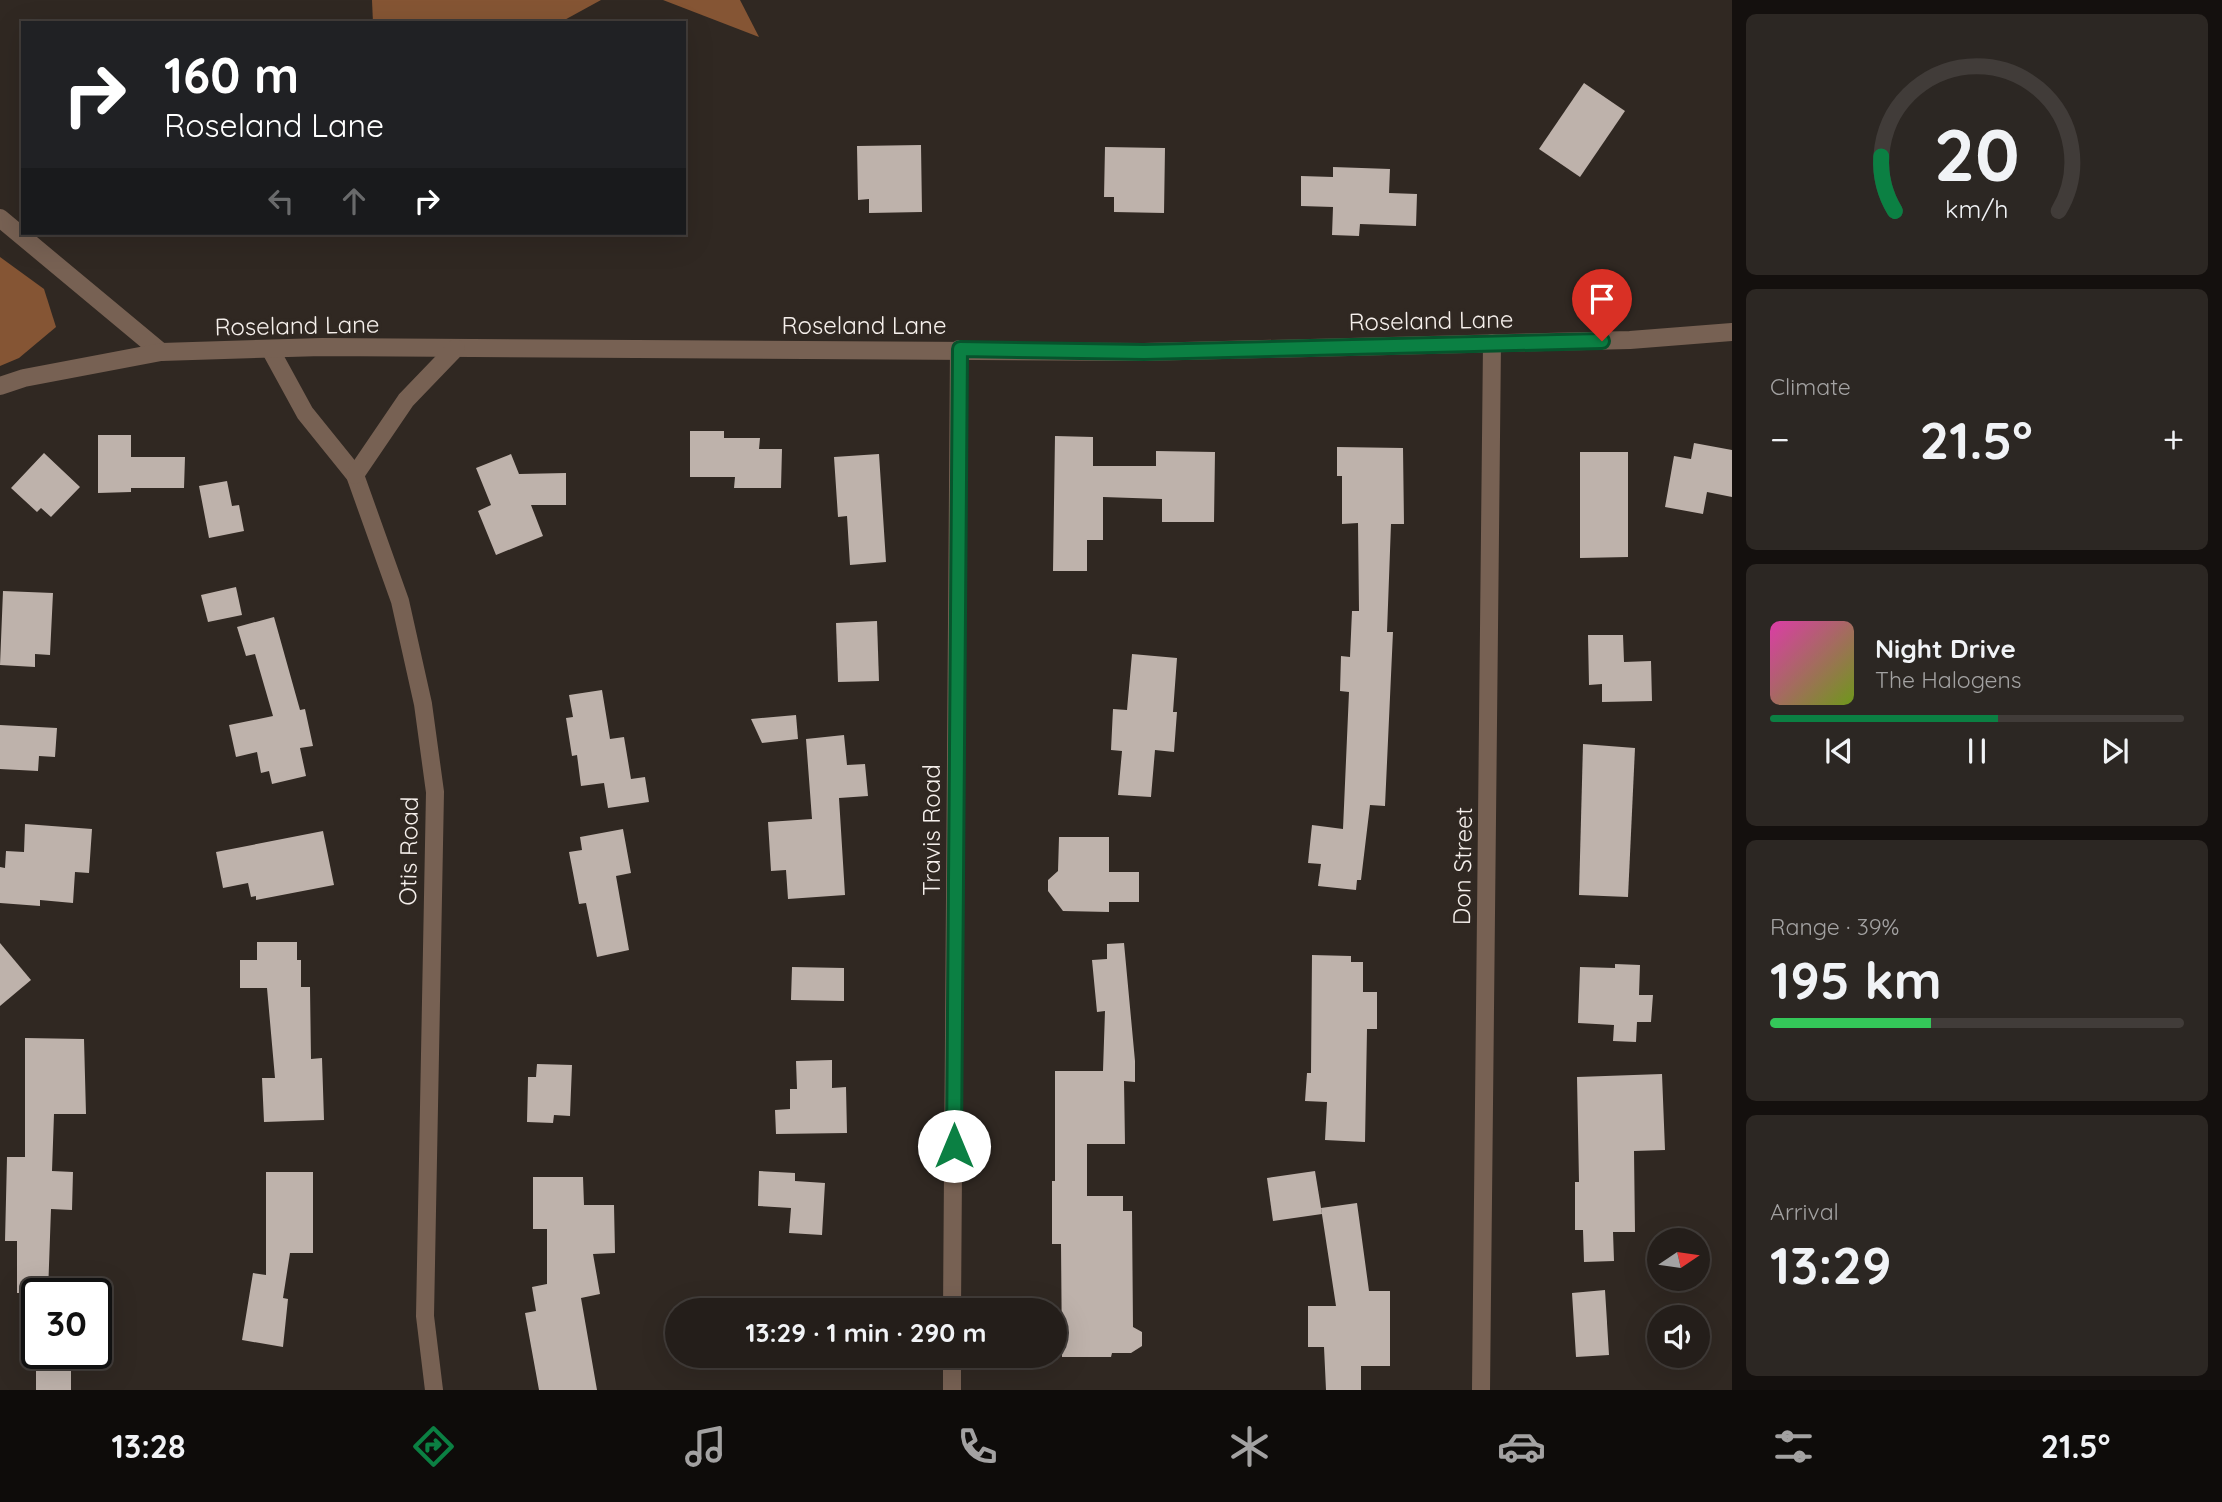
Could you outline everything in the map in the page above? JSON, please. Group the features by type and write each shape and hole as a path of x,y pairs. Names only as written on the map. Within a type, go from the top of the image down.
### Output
{"street":[{"path":"0,218 161,352"},
{"name":"Roseland Lane","path":"0,386 24,378 161,352 456,348 1144,352 1630,340 1732,332"},
{"name":"Don Street","path":"1481,1390 1492,343"},
{"path":"355,475 406,400 456,348"},
{"name":"Otis Road","path":"270,349 304,413 355,475 400,601 423,704 435,792 425,1316 434,1390"},
{"name":"Travis Road","path":"952,1298 960,349"},
{"path":"952,1368 952,1390"}],"shaded area":[{"path":"372,0 601,0 563,21 373,21"},
{"path":"663,0 740,0 759,37"},
{"path":"0,257 44,289 56,327 19,358 0,366"}],"building":[{"path":"1584,83 1625,111 1580,177 1539,149"},
{"path":"921,145 922,212 869,213 869,199 858,200 857,146"},
{"path":"1105,147 1165,148 1164,213 1114,212 1114,197 1104,197"},
{"path":"1333,167 1390,169 1389,193 1417,194 1416,226 1360,224 1359,236 1332,235 1333,207 1301,206 1301,176 1333,177"},
{"path":"690,431 724,431 724,438 760,438 759,449 782,449 781,488 734,488 735,477 690,477"},
{"path":"98,435 131,435 131,457 185,457 184,488 131,488 131,492 98,493"},
{"path":"1055,436 1093,437 1093,466 1156,466 1156,451 1215,452 1214,522 1162,522 1162,499 1103,497 1103,540 1087,540 1087,571 1053,571"},
{"path":"1694,443 1732,450 1732,497 1707,492 1703,514 1665,507 1674,456 1691,459"},
{"path":"1337,447 1403,448 1404,524 1391,524 1387,632 1393,632 1385,806 1370,805 1361,880 1357,880 1356,890 1318,886 1321,864 1308,863 1312,825 1343,829 1349,692 1340,691 1341,656 1350,657 1352,611 1359,611 1358,523 1342,524 1342,476 1337,476"},
{"path":"1580,452 1628,452 1628,557 1580,558"},
{"path":"44,453 80,487 51,517 41,508 37,512 11,488"},
{"path":"511,454 519,474 566,473 566,505 531,505 543,536 496,555 478,511 491,505 476,468"},
{"path":"879,454 886,562 850,565 847,516 838,517 834,457"},
{"path":"227,481 232,506 239,505 244,531 209,538 199,486"},
{"path":"236,587 242,615 208,622 201,595"},
{"path":"3,591 53,593 50,655 35,654 35,667 0,665"},
{"path":"274,617 300,710 305,709 313,746 300,748 306,776 272,784 269,771 261,773 257,752 236,757 229,725 273,716 255,654 246,656 237,627"},
{"path":"877,621 879,681 838,682 836,623"},
{"path":"1588,635 1623,635 1624,662 1651,661 1652,701 1602,702 1602,684 1589,685"},
{"path":"1132,654 1177,658 1173,712 1177,712 1174,752 1155,750 1151,797 1118,795 1122,751 1111,750 1113,709 1127,710"},
{"path":"602,690 610,739 624,737 631,779 645,777 649,802 608,808 604,783 581,786 577,755 572,756 566,718 573,717 569,695"},
{"path":"796,715 798,739 762,743 751,719"},
{"path":"0,725 57,728 55,757 39,756 38,771 0,769"},
{"path":"844,735 847,765 865,764 868,796 839,798 845,895 788,899 786,870 771,871 768,822 812,819 806,739"},
{"path":"1583,744 1635,748 1628,897 1579,895"},
{"path":"25,824 92,829 89,873 75,872 73,903 40,900 40,906 0,903 0,867 5,868 6,851 24,852"},
{"path":"623,829 631,873 616,876 629,950 597,957 586,903 579,904 569,852 582,850 580,837"},
{"path":"323,831 334,885 256,900 256,896 251,897 248,883 223,888 216,852"},
{"path":"1059,837 1109,837 1109,872 1139,872 1139,902 1109,902 1109,912 1063,911 1048,891 1048,880 1058,871"},
{"path":"257,942 297,942 297,960 301,960 301,987 310,987 311,1059 322,1058 324,1120 264,1122 262,1078 275,1078 267,988 240,988 240,960 257,960"},
{"path":"0,943 31,980 0,1006"},
{"path":"1124,943 1135,1082 1124,1081 1125,1144 1087,1144 1087,1196 1123,1196 1123,1211 1132,1211 1133,1327 1142,1332 1142,1346 1131,1353 1112,1353 1111,1357 1067,1357 1067,1298 1061,1298 1061,1244 1052,1244 1055,1071 1103,1071 1105,1011 1097,1012 1092,960 1107,959 1107,944"},
{"path":"1312,955 1351,956 1351,962 1363,962 1363,992 1377,992 1377,1029 1367,1029 1365,1142 1325,1140 1327,1102 1305,1101 1307,1073 1311,1073"},
{"path":"1615,964 1640,965 1639,995 1653,995 1651,1022 1637,1022 1636,1042 1613,1041 1614,1025 1578,1023 1580,967 1615,968"},
{"path":"792,967 844,968 844,1001 791,1000"},
{"path":"25,1038 84,1039 86,1114 54,1114 52,1171 73,1172 72,1210 51,1209 49,1278 21,1278 21,1293 17,1293 17,1241 5,1241 7,1157 25,1157"},
{"path":"832,1060 832,1088 846,1087 847,1133 776,1134 775,1110 790,1109 790,1089 797,1089 796,1061"},
{"path":"537,1064 572,1065 570,1116 554,1115 553,1123 527,1122 528,1077 536,1077"},
{"path":"1662,1074 1665,1150 1634,1151 1635,1232 1613,1232 1614,1261 1584,1262 1583,1230 1575,1230 1575,1182 1579,1182 1577,1077"},
{"path":"759,1171 795,1173 795,1181 825,1183 822,1235 789,1233 791,1208 758,1206"},
{"path":"1315,1171 1322,1214 1273,1221 1267,1178"},
{"path":"266,1172 313,1172 313,1253 290,1253 283,1298 288,1299 283,1347 242,1340 253,1273 266,1275"},
{"path":"533,1177 583,1177 584,1205 614,1205 615,1253 593,1254 600,1294 581,1298 597,1390 539,1390 525,1313 536,1311 532,1287 547,1284 547,1229 533,1229"},
{"path":"1357,1203 1369,1291 1390,1291 1390,1366 1361,1366 1361,1390 1326,1390 1324,1347 1308,1347 1308,1306 1336,1306 1321,1208"},
{"path":"1605,1290 1609,1355 1576,1357 1572,1293"},
{"path":"36,1369 71,1369 71,1390 36,1390"}],"route":[{"path":"954,1146 960,349 1144,352 1602,341"}]}
